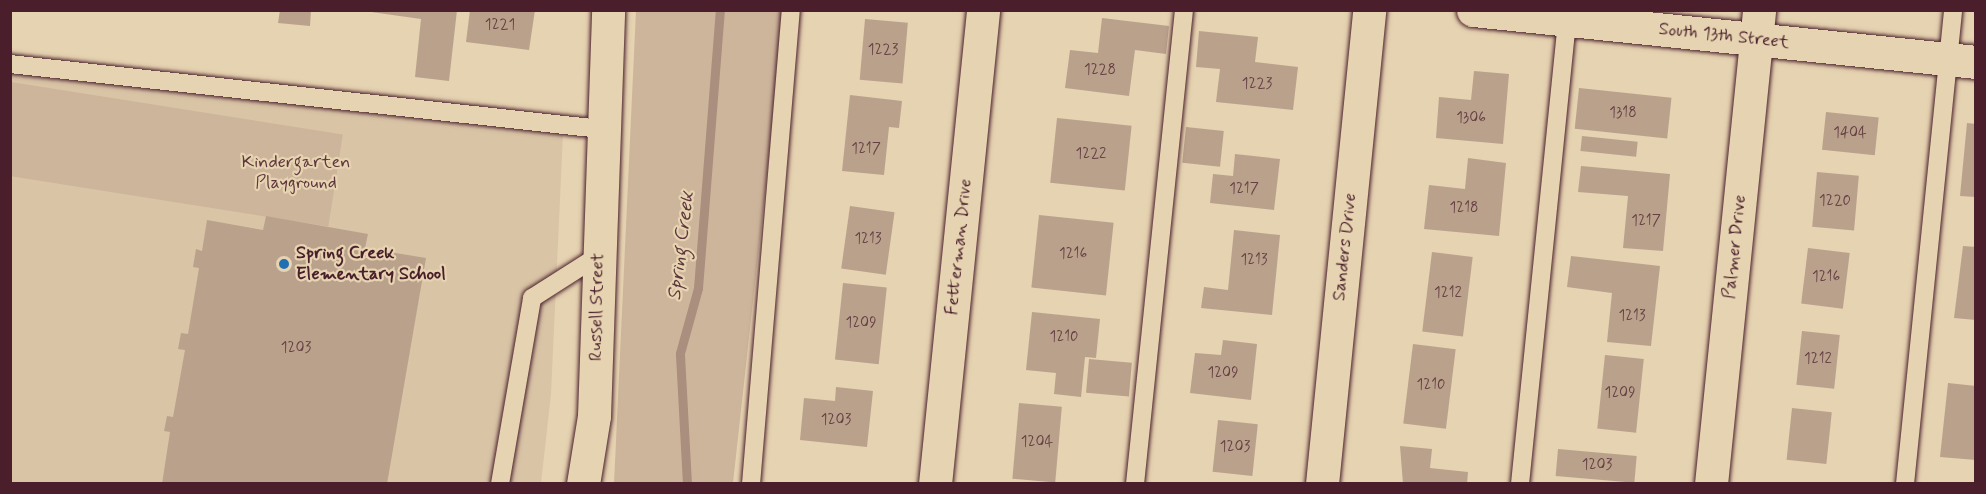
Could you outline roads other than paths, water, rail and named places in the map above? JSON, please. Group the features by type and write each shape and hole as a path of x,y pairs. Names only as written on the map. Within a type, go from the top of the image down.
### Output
{"street":[{"name":"Russell Street","path":"583,483 594,416 601,129 608,10"},
{"name":"Fetterman Drive","path":"935,483 983,10"},
{"name":"Sanders Drive","path":"1322,483 1369,10"},
{"name":"South 13th Street","path":"1473,10 1757,25 1962,60"},
{"name":"Palmer Drive","path":"1711,483 1757,25"}],"lane":[{"path":"751,483 791,10"},
{"path":"1135,483 1184,10"},
{"path":"1905,483 1962,60 1953,10"},
{"path":"1520,483 1568,15"},
{"path":"10,64 601,129"},
{"path":"500,483 532,298 598,256"}],"waterway":[{"name":"Spring Creek","path":"687,484 680,353 698,288 720,10"}],"place":[{"name":"Spring Creek Elementary School","path":"284,264"}],"park label":[{"name":"Kindergarten Playground","path":"296,174"}]}
